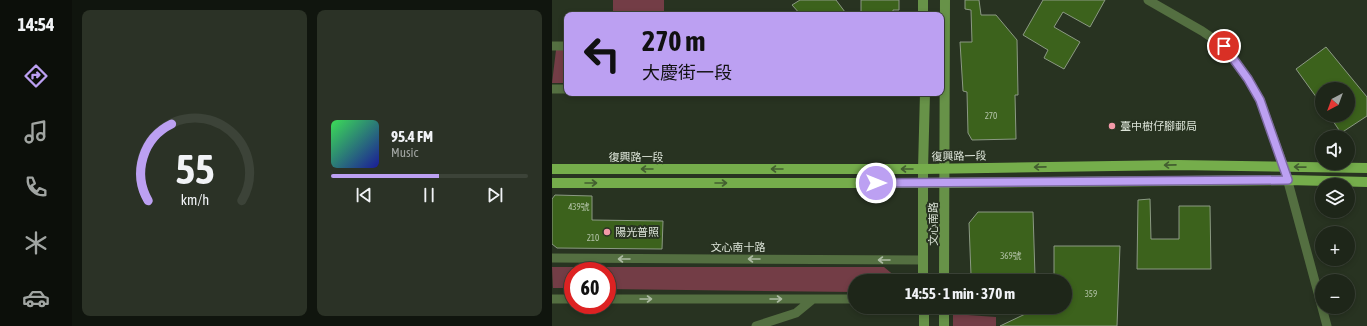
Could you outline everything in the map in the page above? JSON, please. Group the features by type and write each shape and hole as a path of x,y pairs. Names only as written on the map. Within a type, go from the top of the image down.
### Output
{"main road":[{"path":"923,0 923,12"},
{"name":"文心南路","path":"944,274 946,168 945,0"},
{"name":"文心南路","path":"923,274 925,96"},
{"name":"復興路一段","path":"552,169 923,169 1178,165 1367,168"},
{"path":"552,183 945,183 1288,180 1367,182"},
{"path":"924,314 924,326"},
{"path":"944,314 944,326"}],"street":[{"path":"1148,0 1202,31 1224,46 1248,79 1260,100 1288,180 1298,224 1327,326"},
{"path":"552,46 564,46"},
{"path":"552,88 564,89"},
{"name":"文心南十路","path":"552,258 923,260"},
{"path":"552,299 564,299"},
{"path":"616,299 848,299"},
{"path":"756,326 796,313 813,299"}],"shaded area":[{"path":"613,0 664,0 664,12 613,12"},
{"path":"556,50 564,50 564,83 552,83"},
{"path":"552,267 564,267 564,288 553,288"},
{"path":"616,267 884,267 892,274 848,274 848,292 616,289"},
{"path":"953,314 996,317 996,326 953,326"}],"building":[{"path":"800,0 836,0 845,12 798,12 792,5"},
{"path":"861,0 899,0 899,10 893,10 893,12 861,12"},
{"path":"965,0 979,0 981,15 996,15 1017,40 1018,95 1015,95 1016,139 972,140 968,133 967,92 963,91 960,42 972,42 971,10 965,9"},
{"path":"1043,0 1105,0 1090,27 1063,12 1054,27 1080,42 1064,69 1044,58 1048,50 1023,35"},
{"path":"1326,47 1355,82 1315,82 1315,95 1296,69"},
{"path":"1355,82 1367,97 1367,116 1346,130 1339,130 1334,122 1355,122"},
{"name":"陽光普照","path":"555,195 592,196 592,220 663,221 662,249 557,248 552,244 552,199"},
{"path":"1150,199 1151,239 1179,239 1179,206 1210,206 1211,269 1137,269 1138,200"},
{"path":"978,212 1033,212 1035,274 971,274 969,223"},
{"path":"1054,246 1120,246 1117,326 1000,326 1025,314 1072,314 1072,274 1054,274"}],"place":[{"name":"臺中樹仔腳郵局","path":"1112,126"},
{"name":"陽光普照","path":"607,232"}],"route":[{"path":"876,183 1288,180 1260,100 1248,79 1224,46"}]}
